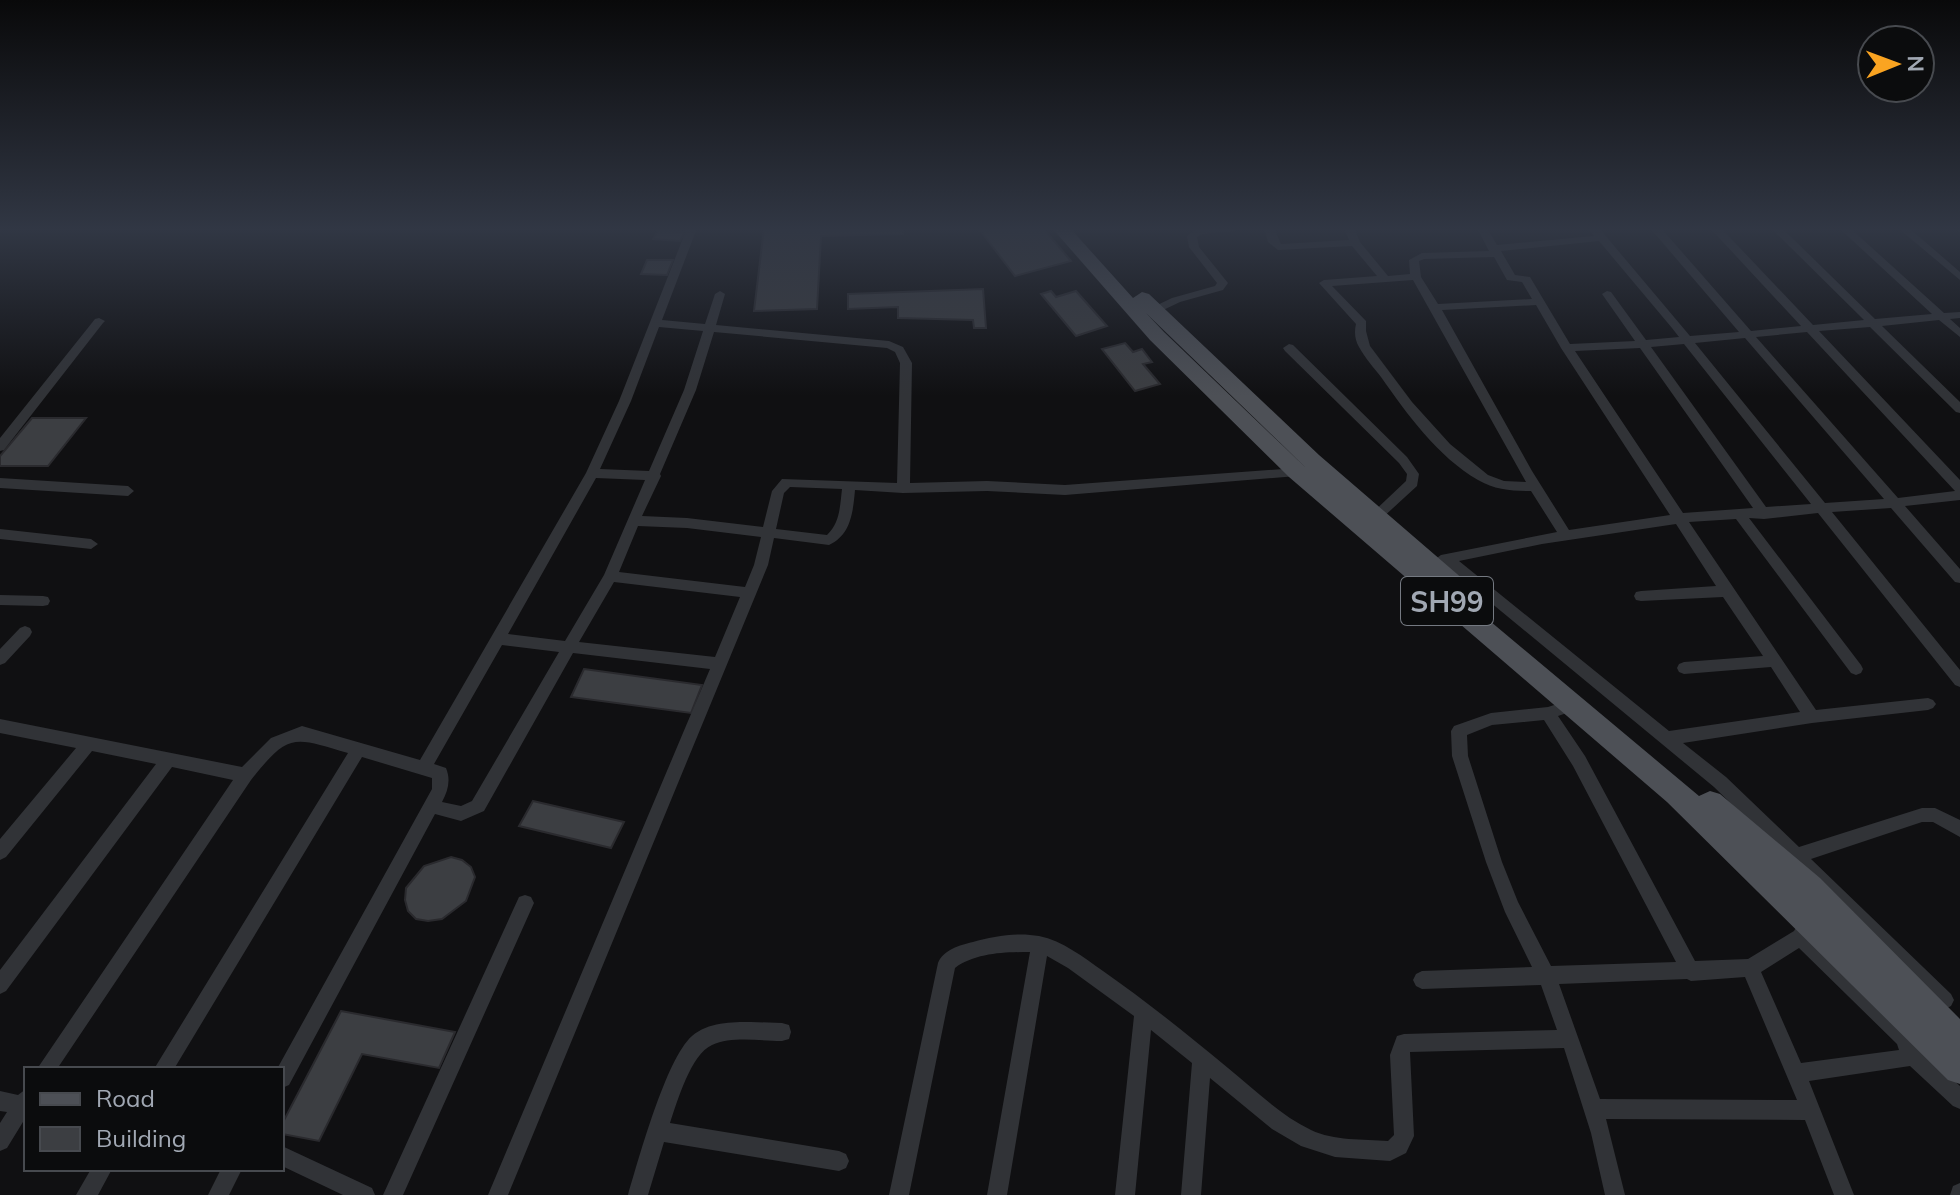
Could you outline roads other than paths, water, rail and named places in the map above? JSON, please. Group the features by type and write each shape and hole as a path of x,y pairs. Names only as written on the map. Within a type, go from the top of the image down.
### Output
{"main road":[{"name":"SH99","path":"1110,284 1157,336 1297,472 1428,564 1573,705 1677,793 1805,928 1858,953 1960,1042"},
{"name":"SH99","path":"1131,284 1311,460 1375,517 1810,888 1858,953 1960,1068"}],"street":[{"path":"424,768 592,473 670,284"},
{"path":"1155,310 1176,300 1219,288 1222,284"},
{"path":"1325,284 1362,323 1360,331 1364,346 1430,434 1480,476 1501,485 1533,486"},
{"path":"1420,284 1533,486 1566,536"},
{"path":"1529,284 1567,348 1812,717"},
{"path":"1640,284 1960,681"},
{"path":"1704,284 1960,578"},
{"path":"1767,284 1960,488"},
{"path":"1834,284 1960,409"},
{"path":"1905,284 1960,334"},
{"path":"432,806 459,815 469,813 478,806 610,576 690,390 720,294"},
{"path":"1607,294 1764,514"},
{"path":"1435,307 1539,302"},
{"path":"1567,348 1644,344 1960,315"},
{"path":"0,447 99,321"},
{"path":"655,323 889,345 899,350 906,363 903,488"},
{"path":"1289,348 1403,460 1413,474 1412,483 1375,517"},
{"path":"0,426 17,426"},
{"path":"498,1195 761,565 778,491 787,482 801,480 903,488 987,486 1065,490 1297,472"},
{"path":"592,473 655,476"},
{"path":"0,483 128,491"},
{"path":"635,521 829,540 839,535 849,486"},
{"path":"1428,564 1566,536 1682,518 1764,514 1960,495"},
{"path":"1740,515 1856,669"},
{"path":"0,534 91,544"},
{"path":"1428,564 1669,738 1799,855 1945,1000"},
{"path":"610,576 749,593"},
{"path":"1641,596 1727,591"},
{"path":"0,600 43,601"},
{"path":"0,659 25,632"},
{"path":"499,639 720,664"},
{"path":"1684,668 1775,661"},
{"path":"1669,738 1928,704"},
{"path":"1573,705 1548,713 1491,719 1459,731 1460,756 1511,906 1547,977 1570,1039 1593,1109 1615,1195"},
{"path":"1548,713 1579,761 1691,972"},
{"path":"3,732 89,744 245,775"},
{"path":"47,1067 245,775 268,747 288,735 302,733 440,773 442,780 432,806 284,1074"},
{"path":"0,852 89,744"},
{"path":"164,1067 359,749"},
{"path":"0,985 168,760"},
{"path":"1799,855 1922,815 1935,815 1960,829"},
{"path":"393,1195 525,903"},
{"path":"1422,980 1750,968 1805,928 1904,1038 1909,1052 1960,1099"},
{"path":"899,1195 947,963 957,953 986,947 1040,945 1075,961 1144,1012 1279,1122 1308,1139 1335,1147 1390,1151 1399,1146 1404,1136 1399,1055 1404,1043 1570,1039"},
{"path":"997,1195 1040,945"},
{"path":"1750,968 1844,1195"},
{"path":"1125,1195 1144,1012"},
{"path":"638,1195 683,1062 699,1041 715,1034 782,1032"},
{"path":"1796,1073 1905,1059 1909,1052"},
{"path":"1191,1195 1202,1060"},
{"path":"0,1101 24,1102 0,1141"},
{"path":"1593,1109 1811,1110"},
{"path":"660,1131 839,1161"},
{"path":"284,1157 365,1195"},
{"path":"86,1195 101,1171"},
{"path":"218,1195 231,1171"}]}
